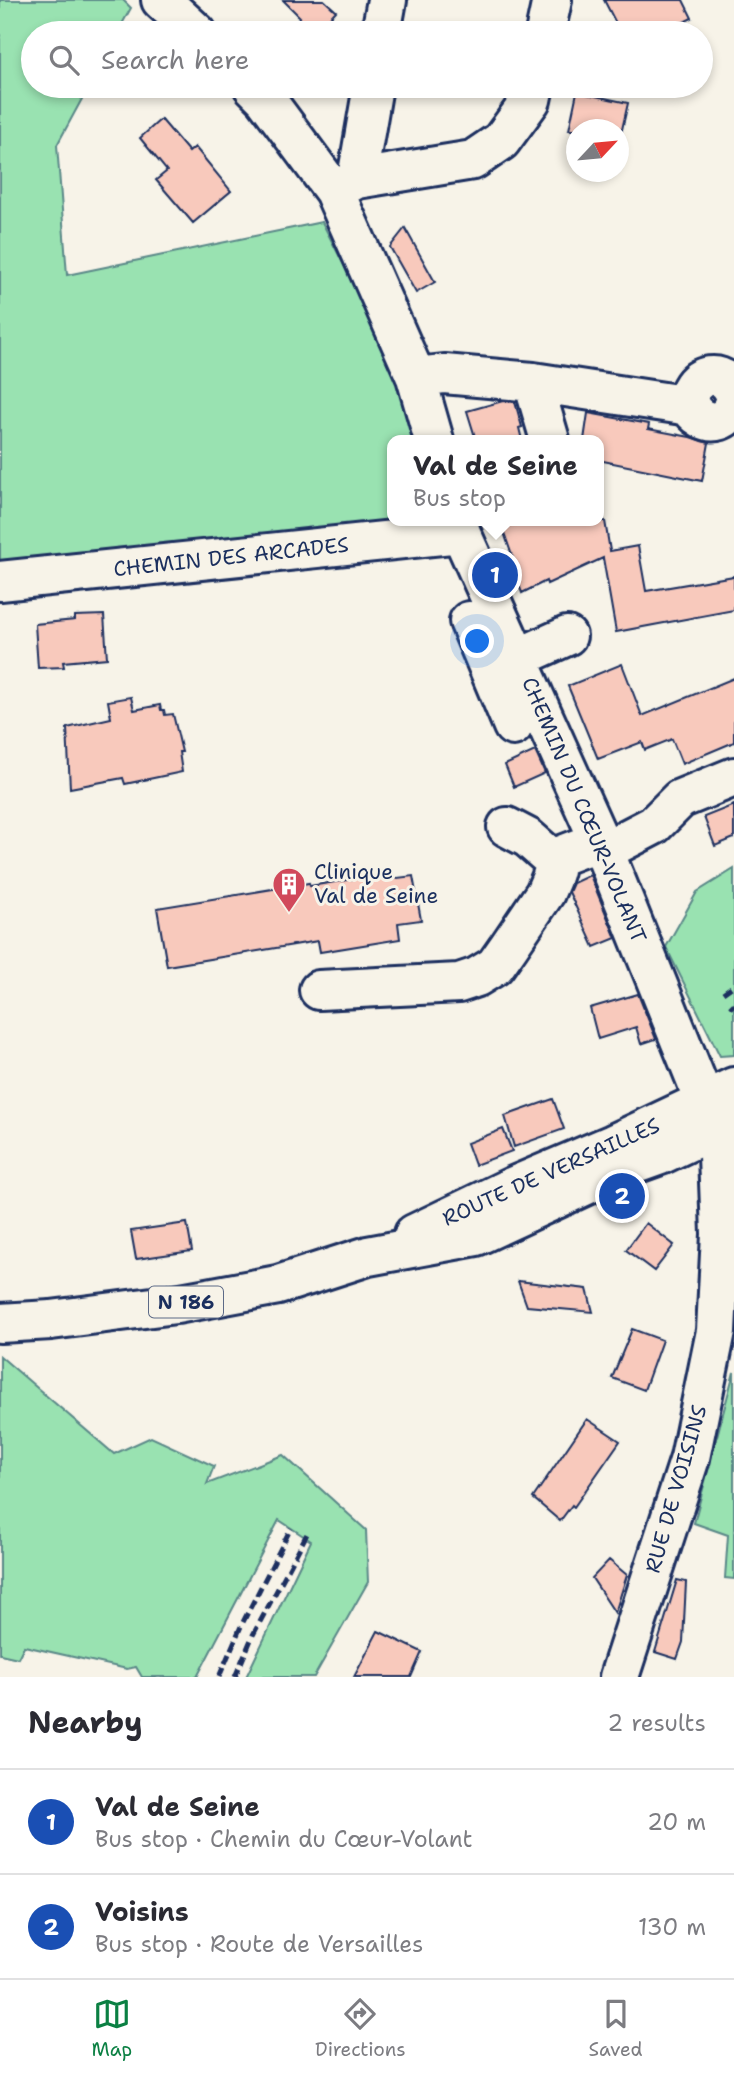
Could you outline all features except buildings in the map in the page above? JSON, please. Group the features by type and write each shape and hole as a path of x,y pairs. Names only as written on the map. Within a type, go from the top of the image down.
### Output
{"street":[{"path":"161,0 184,21"},
{"path":"383,21 387,0"},
{"path":"548,21 552,0"},
{"path":"266,98 346,185 416,377 433,435"},
{"path":"346,185 370,98"},
{"path":"346,185 473,160 501,141 531,98"},
{"path":"416,377 444,374 533,382 690,406"},
{"path":"734,392 724,379 715,376 696,382 690,391 690,406 702,419 713,422 725,418 734,405"},
{"path":"533,382 549,435"},
{"name":"CHEMIN DES ARCADES","path":"0,581 459,527"},
{"name":"CHEMIN DU CŒUR-VOLANT","path":"459,527 722,1110"},
{"path":"469,621 513,726"},
{"path":"518,658 567,636"},
{"path":"552,859 602,846 654,825 680,799 734,777"},
{"path":"319,990 459,983 477,977 495,966 545,893 554,870 552,859 528,838 507,827"},
{"name":"ROUTE DE VERSAILLES","path":"0,1323 51,1320 188,1302 278,1285 368,1256 476,1236 621,1169 660,1155 722,1110"},
{"name":"RUE DE VOISINS","path":"619,1677 690,1458 716,1331 722,1110"}],"green space":[{"path":"0,0 123,0 131,8 124,21 21,21 21,98 82,98 57,145 67,275 322,222 405,385 420,435 387,435 387,526 395,526 0,566"},
{"path":"734,869 734,1055 720,1056 666,947 697,892"},
{"path":"0,1356 114,1454 151,1437 214,1466 207,1484 283,1455 366,1530 368,1582 314,1677 246,1677 311,1541 279,1520 197,1677 142,1677 136,1667 127,1669 24,1646 18,1658 0,1654"},
{"path":"734,1372 734,1579 725,1578 728,1535 694,1523"}],"railway":[{"path":"723,993 734,985"},
{"path":"730,1008 734,1004"},
{"path":"219,1677 242,1624 291,1528"},
{"path":"235,1677 253,1635 308,1532"}],"place":[{"name":"Val de Seine","path":"495,575"},
{"name":"Clinique Val de Seine","path":"289,914"},
{"name":"Voisins","path":"622,1196"}]}
